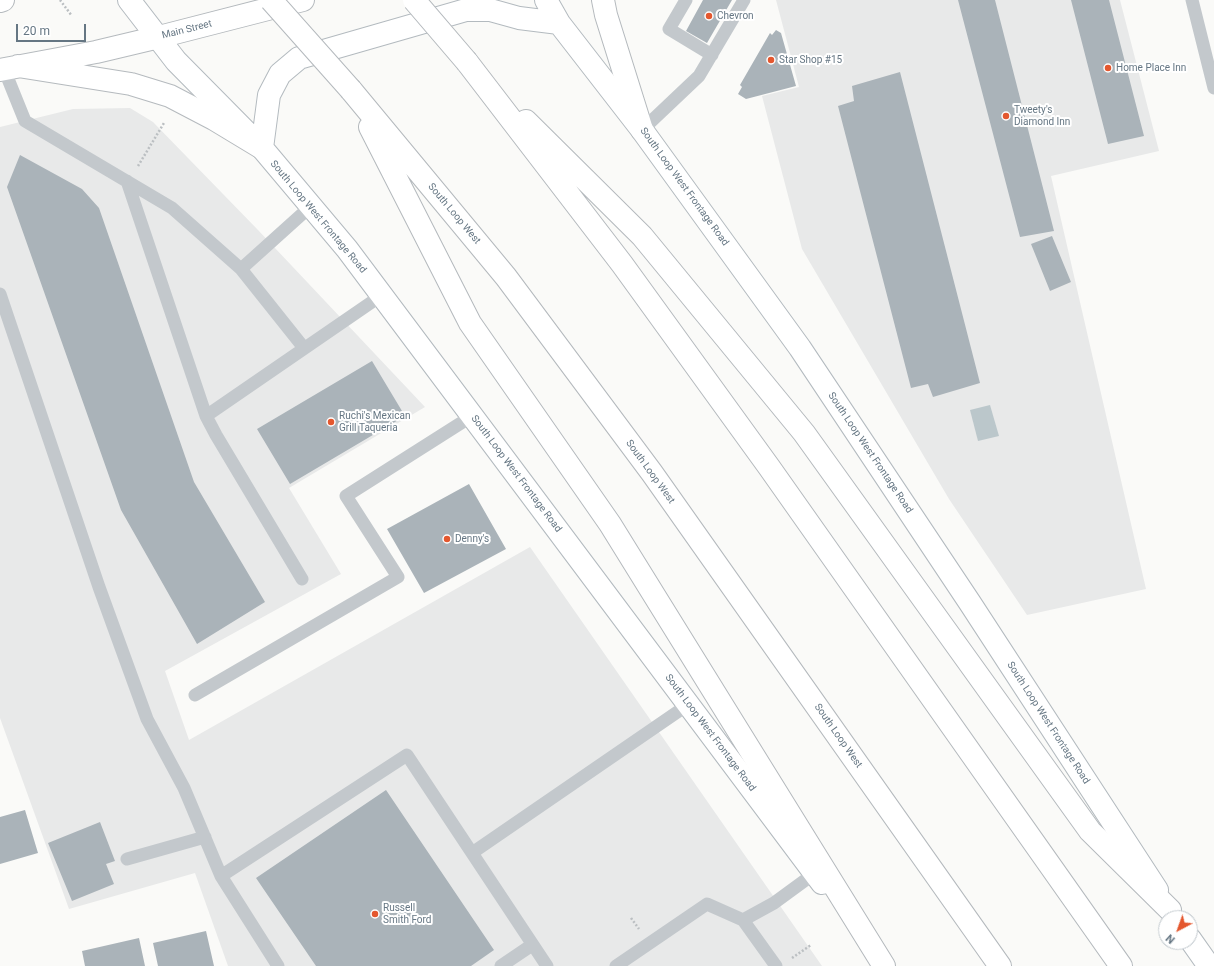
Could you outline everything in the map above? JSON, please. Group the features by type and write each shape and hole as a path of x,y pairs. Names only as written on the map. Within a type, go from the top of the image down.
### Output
{"main road":[{"name":"South Loop West Frontage Road","path":"129,0 176,61 262,148 347,249 815,873 879,966"},
{"name":"South Loop West","path":"271,0 351,90 506,277 647,466 1000,966"},
{"name":"Main Street","path":"7,68 96,52 303,0"},
{"path":"414,0 467,62 622,264 769,467 1121,966"},
{"name":"South Loop West Frontage Road","path":"546,0 558,23 642,130 800,348 970,603 1169,910"},
{"path":"603,0 606,15 642,130"},
{"path":"7,68 131,84 170,96 214,119 262,148 269,95 280,74 299,58 466,10 490,10 519,18 558,23"},
{"path":"467,62 642,236 804,433 1090,831 1168,910"},
{"path":"351,90 470,323 610,524 884,966"},
{"path":"1198,950 1209,966"}],"lane":[{"path":"686,0 669,29 712,55"},
{"path":"642,130 700,76 744,0"},
{"path":"1192,0 1214,88"},
{"path":"7,68 25,121 172,208 241,269 304,348"},
{"path":"127,181 206,416 302,579"},
{"path":"241,269 311,206"},
{"path":"0,294 90,560 147,719 184,788 221,876 278,966"},
{"path":"206,416 382,295"},
{"path":"195,694 398,577 346,496 472,416"},
{"path":"472,853 689,704"},
{"path":"221,876 406,755 547,966"},
{"path":"127,859 204,837"},
{"path":"743,920 774,903 815,873"},
{"path":"616,966 707,904 743,920 782,963"},
{"path":"501,966 532,945"}],"path":[{"path":"60,0 72,16"},
{"path":"127,181 145,157 164,123"},
{"path":"631,918 643,935"},
{"path":"782,963 811,945"}],"shaded area":[{"path":"776,0 1120,0 1159,151 1051,176 1146,589 1027,615 949,499 802,249 762,96 799,87"},
{"path":"130,108 153,122 258,230 425,407 289,488 341,574 165,671 189,740 530,547 822,966 228,966 195,873 69,909 0,718 0,127 73,109"},
{"path":"990,405 999,436 978,441 970,410"}],"building":[{"name":"Chevron","path":"703,0 732,0 707,43 686,31"},
{"name":"Tweety's Diamond Inn","path":"958,0 995,0 1054,231 1020,237"},
{"name":"Home Place Inn","path":"1071,0 1109,0 1144,136 1108,144"},
{"name":"Star Shop #15","path":"776,30 781,33 796,86 746,99 738,94 742,87 740,85 770,33 772,35"},
{"path":"900,72 980,383 933,397 928,384 911,388 838,106 854,101 852,86"},
{"path":"20,155 82,189 99,208 194,482 265,602 197,644 121,510 7,187"},
{"path":"1052,236 1071,282 1050,291 1031,244"},
{"name":"Ruchi's Mexican Grill Taqueria","path":"372,361 405,416 290,484 257,429"},
{"name":"Denny's","path":"469,484 506,549 424,593 387,529"},
{"name":"Russell Smith Ford","path":"386,790 494,950 471,966 316,966 256,878"},
{"path":"25,810 38,853 0,864 0,817"},
{"path":"100,822 115,861 106,864 114,884 72,901 48,843"},
{"path":"206,931 214,966 158,966 153,943"},
{"path":"139,938 145,966 85,966 82,951"}],"place":[{"name":"Chevron","path":"709,16"},
{"name":"Star Shop #15","path":"771,60"},
{"name":"Home Place Inn","path":"1108,68"},
{"name":"Tweety's Diamond Inn","path":"1006,116"},
{"name":"Ruchi's Mexican Grill Taqueria","path":"331,422"},
{"name":"Denny's","path":"447,539"},
{"name":"Russell Smith Ford","path":"375,914"}]}
